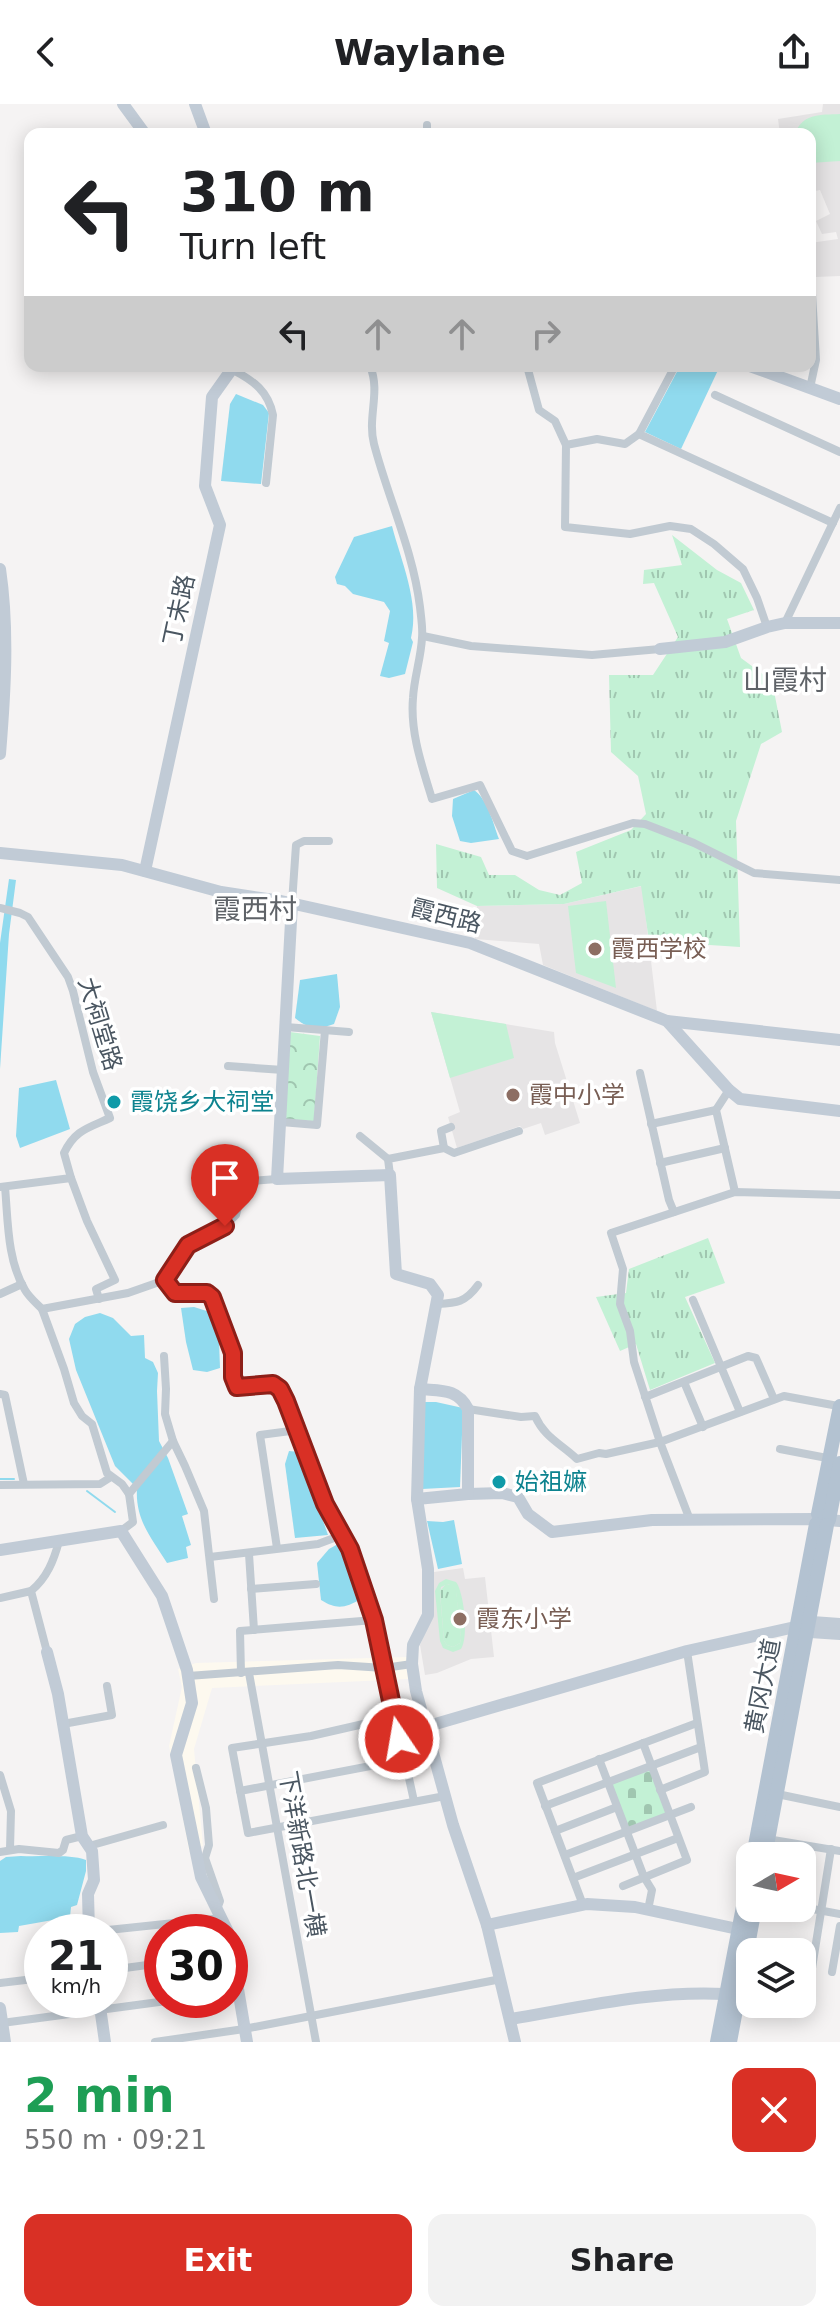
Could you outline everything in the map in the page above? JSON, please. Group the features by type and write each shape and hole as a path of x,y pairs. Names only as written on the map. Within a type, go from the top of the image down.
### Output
{"main road":[{"name":"黄冈大道","path":"756,1842 824,1520 839,1406"},
{"name":"黄冈大道","path":"767,1842 834,1460"},
{"path":"717,2042 740,1922"},
{"path":"730,2042 752,1922"}],"street":[{"path":"123,104 141,128"},
{"path":"195,104 204,128"},
{"name":"丁未路","path":"145,871 220,525 205,486 212,397 230,372"},
{"path":"239,372 255,382 272,408 266,483"},
{"path":"373,372 376,400 371,424 373,442 396,508 420,603 423,636 413,698 413,725 432,799 480,785 512,851 527,856 633,823 645,824 694,843 754,873 840,880"},
{"path":"529,372 539,410 555,421 566,445 565,527 630,534 670,526 691,529 743,569 767,627"},
{"path":"566,445 597,439 625,444 639,434 672,372"},
{"path":"766,372 840,399"},
{"path":"810,388 813,372"},
{"path":"715,395 840,452"},
{"path":"639,434 833,523"},
{"path":"785,623 840,508"},
{"path":"0,569 5,603 0,754"},
{"path":"423,636 471,646 592,655 725,642 785,623 840,623"},
{"path":"277,1179 296,845 304,841 329,841"},
{"name":"霞西路","path":"0,853 122,865 221,892 292,903 470,943 667,1021 740,1099 840,1111"},
{"name":"大祠堂路","path":"6,910 28,917 68,977 93,1072 110,1118 76,1133 70,1141 64,1153 71,1178"},
{"path":"667,1021 840,1040"},
{"path":"286,1027 349,1032"},
{"path":"281,1122 317,1125 325,1030"},
{"path":"228,1066 283,1070"},
{"path":"640,1073 674,1212"},
{"path":"651,1124 716,1110 729,1090"},
{"path":"716,1110 735,1192"},
{"path":"444,1148 441,1131 451,1127"},
{"path":"388,1159 444,1148 454,1153 519,1131"},
{"path":"360,1136 388,1159 396,1274 430,1284 438,1295 420,1389 417,1499 428,1569 428,1615 413,1645 412,1664 425,1727 487,1925 515,2042"},
{"path":"660,1163 725,1148"},
{"path":"42,1309 136,1291 165,1280 188,1245 217,1231 236,1215 242,1191 252,1181 390,1175"},
{"path":"0,1550 121,1531 133,1522 129,1494 122,1484 107,1473 92,1424 74,1403 42,1309 22,1284 13,1257 3,1187 71,1178 115,1280 96,1289 99,1299"},
{"path":"690,1520 634,1362 630,1331 620,1304 623,1269 611,1233 735,1192 840,1195"},
{"path":"165,1280 175,1293 207,1293 212,1297 233,1353 233,1377 237,1387 273,1384 280,1389 325,1504 350,1549 374,1620 414,1801"},
{"path":"0,1294 22,1284"},
{"path":"436,1304 458,1302 470,1297 478,1285"},
{"path":"693,1300 740,1412"},
{"path":"164,1356 165,1414 173,1441 204,1511 214,1599"},
{"path":"645,1397 748,1356 756,1358 774,1399"},
{"path":"684,1382 703,1427"},
{"path":"420,1389 454,1393 468,1409 468,1494"},
{"path":"0,1394 5,1395 24,1484"},
{"path":"468,1409 535,1416 549,1438 561,1443 577,1459 660,1442 784,1396 839,1406"},
{"path":"277,1548 260,1435 298,1430"},
{"path":"129,1494 173,1441"},
{"path":"780,1449 834,1460"},
{"path":"0,1485 100,1484 111,1477"},
{"path":"417,1499 502,1493 518,1497 528,1514 552,1532 638,1521 824,1520"},
{"path":"121,1531 162,1596 188,1676 192,1703 176,1755 201,1877 219,1914"},
{"path":"210,1557 318,1544 342,1535"},
{"path":"0,1598 31,1591 41,1582 55,1559 59,1541"},
{"path":"249,1554 254,1630 374,1620"},
{"path":"251,1589 316,1584"},
{"path":"31,1591 63,1724 86,1841 92,1851 94,1880 88,1894 89,1914"},
{"path":"840,1624 811,1627 840,1634"},
{"path":"425,1727 687,1651 795,1627"},
{"name":"下洋新路北一横","path":"254,1630 240,1631 239,1635 316,2042"},
{"path":"660,1790 705,1772 687,1651"},
{"path":"188,1676 338,1665 384,1668 412,1664"},
{"path":"63,1724 112,1715 107,1686"},
{"path":"394,1717 311,1736 232,1748 248,1833 445,1796"},
{"path":"583,1905 537,1783 697,1723"},
{"path":"623,1886 687,1860 643,1743"},
{"path":"545,1806 701,1747"},
{"path":"240,1791 433,1754"},
{"path":"599,1759 644,1877 652,1890 648,1910"},
{"path":"196,1768 206,1808 209,1845 205,1858 220,1901 219,1914"},
{"path":"0,1775 11,1811 10,1849"},
{"path":"782,1795 840,1807"},
{"path":"555,1831 617,1807"},
{"path":"565,1855 691,1807"},
{"path":"0,1852 10,1849 59,1853 66,1840 86,1841 163,1825"},
{"path":"573,1878 678,1838"},
{"path":"773,1840 836,1850 820,1910 816,1939"},
{"path":"487,1925 583,1905 635,1907 733,1928"},
{"path":"816,1909 840,1914"},
{"path":"832,1972 840,1926"},
{"path":"155,2042 246,2036 311,2016 501,1979"},
{"path":"0,1983 24,1980"},
{"path":"511,2019 664,1994 725,1994"},
{"path":"0,2008 5,2042"},
{"path":"2,2023 29,2018"},
{"path":"102,2018 105,2042"}],"shaded area":[{"path":"823,104 840,104 840,276 816,277 816,242 838,239 836,232 822,234 816,221 830,214 820,190 816,191 816,128 779,128 778,119 822,112"},
{"name":"霞西学校","path":"642,886 657,1011 543,965 539,944 475,939 477,906 564,904"},
{"name":"霞中小学","path":"431,1012 554,1032 580,1123 545,1135 541,1123 523,1129 520,1126 457,1148 448,1117 460,1112"},
{"name":"霞东小学","path":"463,1568 465,1579 485,1577 494,1657 471,1659 425,1675 420,1645 433,1614 434,1572"},
{"path":"408,1657 409,1679 212,1688 194,1749 203,1846 189,1851 169,1746 182,1687 178,1669 196,1663"}],"green space":[{"path":"840,114 840,161 816,163 816,128 798,128 813,116"},
{"path":"672,535 717,570 741,583 754,610 727,619 741,658 772,681 782,732 761,744 736,821 740,947 649,941 641,886 564,904 477,906 437,888 436,844 481,857 489,875 515,875 539,890 560,895 582,883 576,852 631,830 646,814 638,776 611,752 609,675 653,675 678,637 654,583 643,584 644,570 682,565"},
{"path":"606,901 616,988 576,973 568,906"},
{"path":"431,1012 506,1024 514,1058 450,1078"},
{"path":"290,1032 320,1036 314,1121 284,1120"},
{"path":"708,1238 725,1283 685,1297 715,1363 650,1390 636,1344 620,1351 596,1297 626,1293 629,1269"},
{"path":"446,1579 456,1582 461,1595 465,1635 461,1649 453,1652 443,1648 440,1641 435,1591 439,1583","holes":["448,1584 454,1587 461,1638 460,1643 453,1647 444,1641 440,1594 441,1587"]},
{"path":"446,1584 456,1589 461,1638 460,1643 453,1647 444,1641 440,1591"},
{"path":"651,1765 669,1815 627,1831 608,1782"}],"water":[{"path":"677,372 717,372 681,449 645,432"},
{"path":"236,394 263,405 269,413 261,484 221,481 230,404"},
{"path":"392,526 411,596 413,642 405,674 389,678 380,676 389,643 384,641 390,611 384,602 353,594 345,586 337,584 335,577 354,537"},
{"path":"474,790 486,806 499,839 471,843 460,841 452,816 453,799"},
{"path":"9,879 16,880 9,934 0,1069 0,943"},
{"path":"337,974 340,1007 334,1024 313,1027 295,1018 300,980"},
{"path":"56,1080 70,1129 20,1148 16,1136 19,1088"},
{"path":"194,1307 213,1313 219,1340 220,1368 207,1372 193,1370 181,1308"},
{"path":"100,1313 113,1318 131,1336 144,1335 145,1358 153,1362 158,1373 159,1441 188,1514 182,1516 191,1545 186,1547 188,1558 167,1563 150,1536 141,1519 137,1488 115,1466 76,1370 69,1339 75,1324"},
{"path":"425,1402 463,1408 460,1487 422,1489"},
{"path":"289,1451 299,1452 328,1535 295,1538 285,1464"},
{"path":"454,1520 462,1564 438,1569 427,1521"},
{"path":"338,1544 343,1547 361,1599 341,1607 321,1600 317,1563"},
{"path":"63,1856 86,1860 77,1905 71,1907 70,1914 24,1914 24,1925 19,1926 18,1932 0,1933 0,1861 6,1857"}],"waterway":[{"path":"0,1479 14,1479"},
{"path":"87,1491 115,1512"}],"place":[{"name":"霞西学校","path":"595,949"},
{"name":"霞中小学","path":"513,1095"},
{"name":"霞饶乡大祠堂","path":"114,1102"},
{"name":"始祖嫲","path":"499,1482"},
{"name":"霞东小学","path":"460,1619"}],"district":[{"name":"山霞村","path":"785,680"},
{"name":"霞西村","path":"255,909"}],"route":[{"path":"225,1226 188,1245 165,1280 175,1293 207,1293 212,1297 233,1353 233,1377 237,1387 273,1384 280,1389 295,1420 325,1504 350,1549 374,1620 399,1739"}]}
